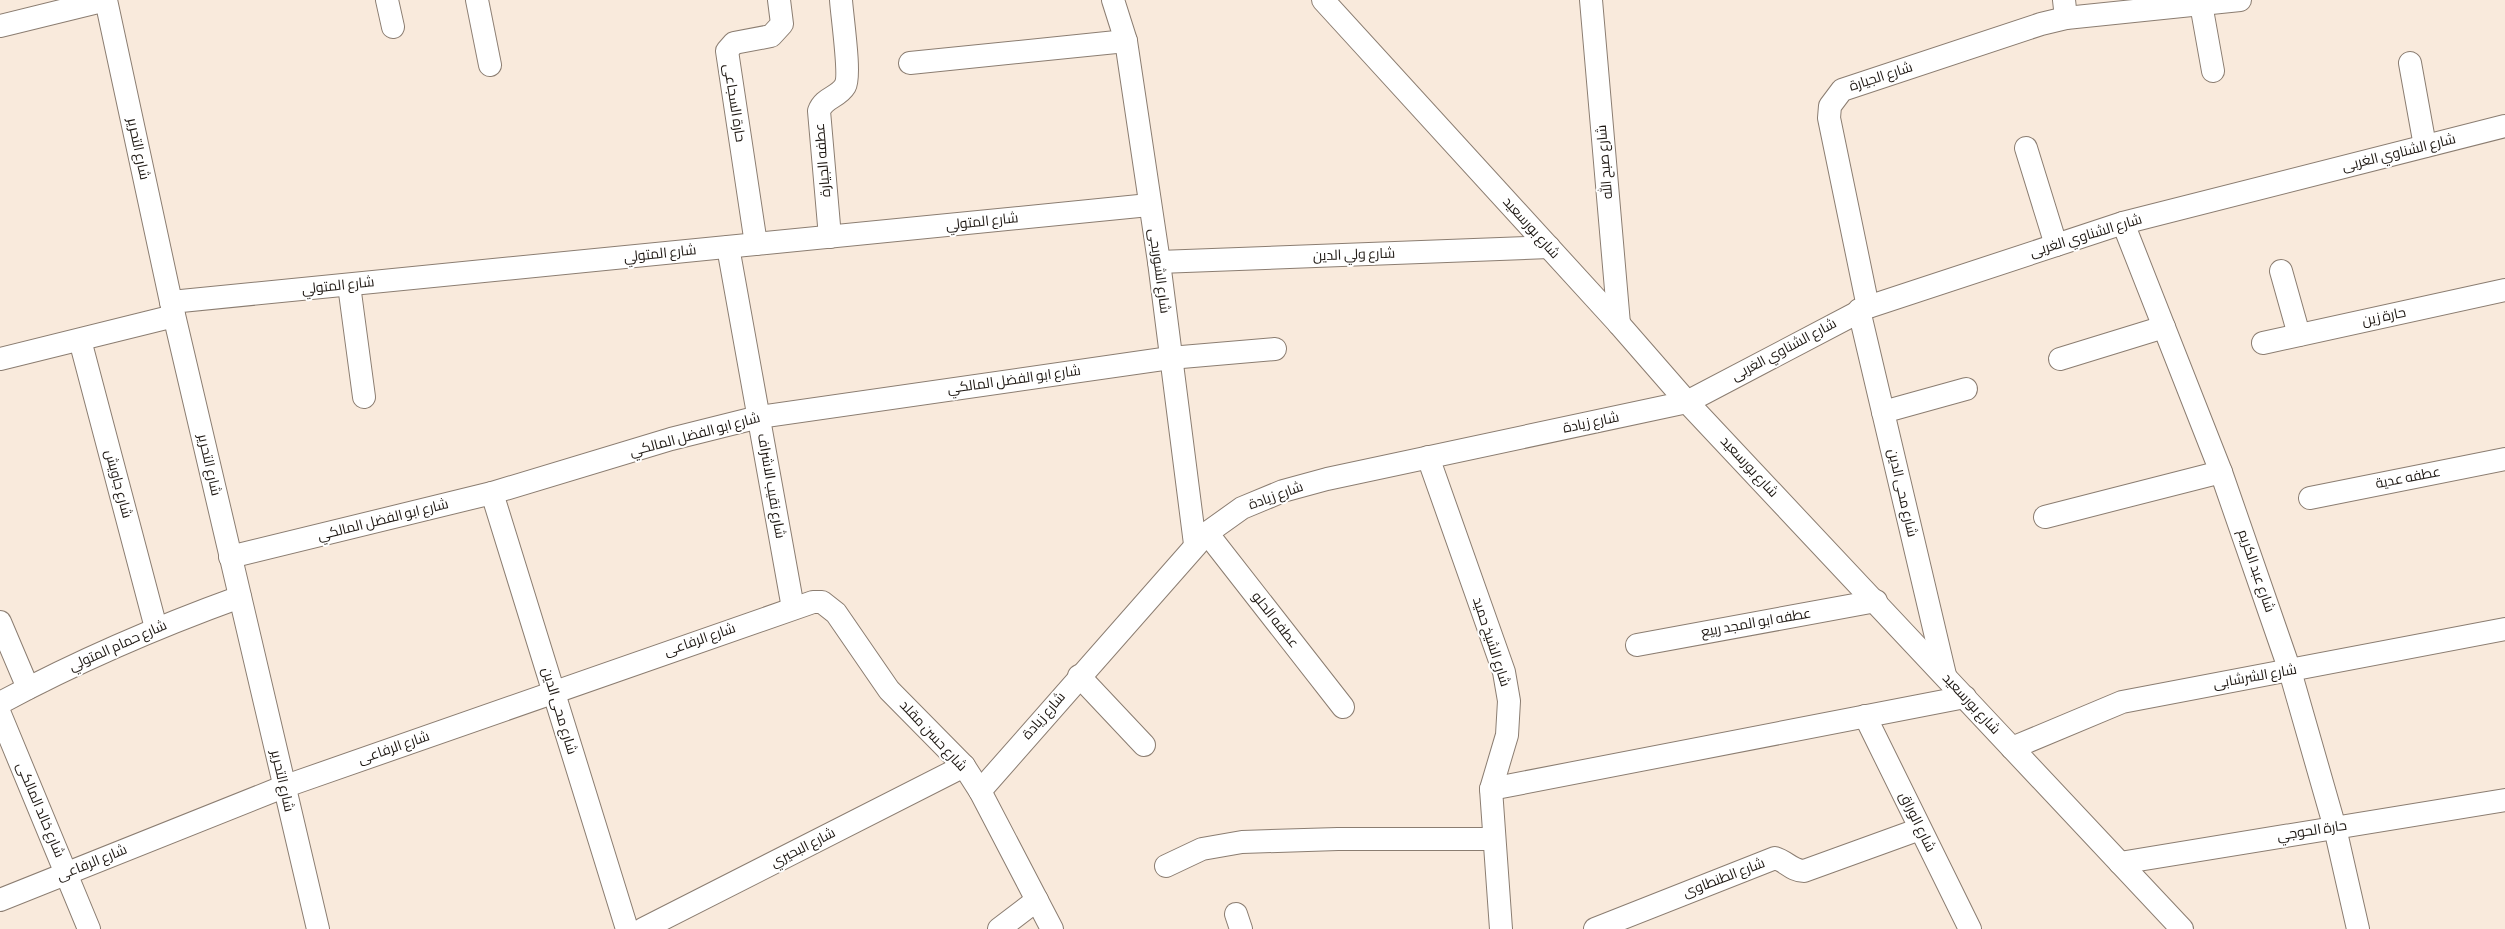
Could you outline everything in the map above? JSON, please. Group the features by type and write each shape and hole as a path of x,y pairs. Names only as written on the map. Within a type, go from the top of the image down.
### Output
{"street":[{"path":"0,26 106,0"},
{"name":"شارع التحرير","path":"106,0 172,309 283,787 318,929"},
{"path":"387,0 393,27"},
{"path":"477,0 490,65"},
{"name":"حارة السجاعى","path":"756,244 727,51 734,43 771,36 776,33 782,24 779,0"},
{"name":"عطفه الجيارة","path":"830,237 819,111 824,101 842,91 848,78 841,0"},
{"name":"شارع الشوربجى","path":"1113,0 1126,41 1149,205 1159,262 1170,358 1201,538"},
{"name":"شارع بورسعيد","path":"1323,0 1619,324 1687,402 1876,601 2182,929"},
{"name":"شارع صبح الله","path":"1591,0 1619,324"},
{"name":"شارع الجيارة","path":"1864,308 1829,118 1830,106 1834,98 1842,90 2041,24 2065,9 2201,4 2240,0"},
{"path":"2201,4 2213,71"},
{"path":"910,63 1126,41"},
{"path":"2410,63 2425,146"},
{"name":"شارع الشناوي الغربى","path":"1687,402 1864,308 2122,223 2505,126"},
{"path":"2026,148 2056,245"},
{"name":"شارع المتولي","path":"0,359 80,340 172,309 349,284 1149,205"},
{"name":"شارع عبد الكريم","path":"2122,223 2221,472 2290,671 2335,828 2358,929"},
{"name":"شارع نقيب الاشراف","path":"728,247 793,608"},
{"name":"شارع ولي الدين","path":"1159,262 1549,247"},
{"path":"2281,271 2299,335"},
{"path":"349,284 364,397"},
{"name":"حارة زين","path":"2262,344 2505,290"},
{"name":"شارع محى الدين","path":"1864,308 1883,412 1946,676"},
{"path":"2060,359 2164,327"},
{"name":"شارع جاويش","path":"80,340 156,628"},
{"name":"شارع ابو الفضل المالكي","path":"230,557 492,493 671,439 759,417 1170,358 1274,349"},
{"path":"1883,412 1966,388"},
{"name":"شارع زيادة","path":"980,791 1201,538 1242,508 1283,491 1428,457 1687,402"},
{"name":"شارع الشيخ حميد","path":"1428,457 1504,672 1509,701 1507,735 1492,789 1494,840 1501,929"},
{"name":"عطفه عدية","path":"2310,498 2505,459"},
{"path":"2045,518 2221,472"},
{"name":"شارع محى الدين","path":"492,493 627,929"},
{"name":"عطفه الحلو","path":"1201,538 1343,707"},
{"name":"شارع حمام المتولي","path":"0,703 75,664 156,628 240,597"},
{"name":"عطفه ابو المجد ربيع","path":"1637,645 1876,601"},
{"name":"شارع حسن مقلد","path":"793,608 813,602 822,602 836,612 889,690 964,766 980,791 1052,929"},
{"name":"شارع الرفاعى","path":"0,900 283,787 793,608"},
{"path":"0,622 28,688"},
{"name":"شارع الشرشابى","path":"2012,748 2122,702 2505,629"},
{"path":"1079,676 1144,746"},
{"path":"1492,789 1965,697"},
{"name":"شارع خالد المالكى","path":"0,714 89,929"},
{"name":"شارع الوراق","path":"1865,716 1970,929"},
{"name":"شارع البحيري","path":"643,929 964,766"},
{"name":"حارة الحوجي","path":"2120,863 2505,800"},
{"name":"شارع الطنطاوى","path":"1595,929 1774,858 1786,862 1795,870 1804,871 1920,828"},
{"path":"1166,866 1202,848 1242,842 1338,840 1494,840"},
{"path":"999,929 1037,900"}]}
